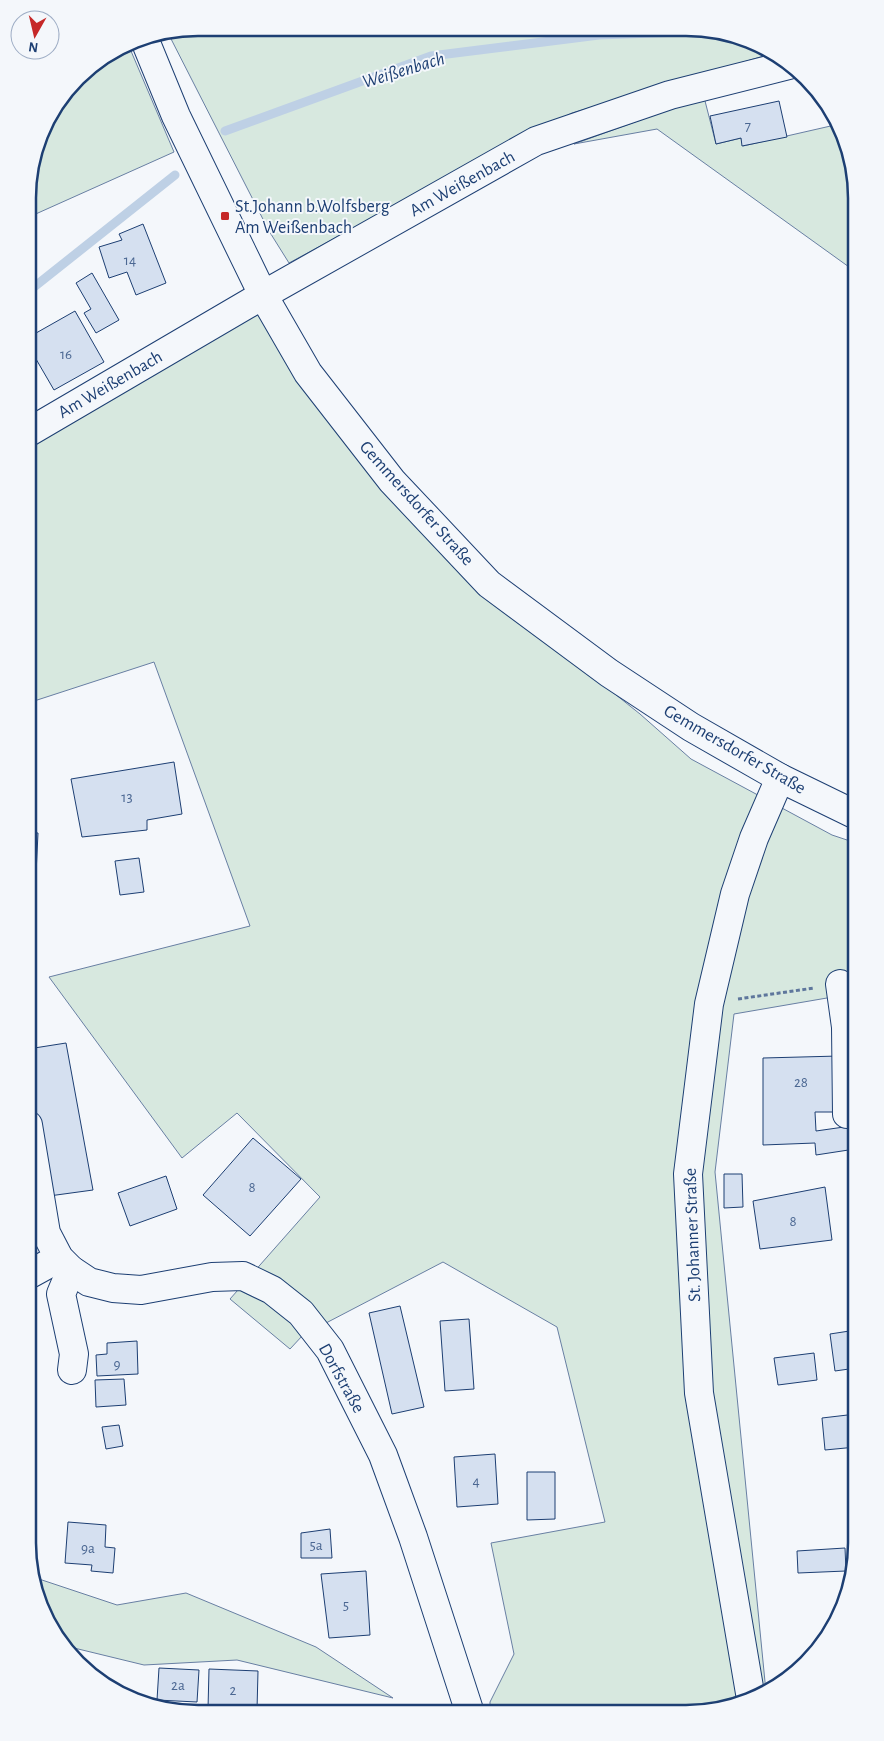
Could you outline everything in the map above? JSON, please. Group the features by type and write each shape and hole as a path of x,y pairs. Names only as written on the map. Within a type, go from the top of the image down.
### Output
{"street":[{"name":"Gemmersdorfer Straße","path":"147,45 176,116 263,295 308,372 392,481 489,584 609,673 691,727 780,778 848,810"},
{"name":"Am Weißenbach","path":"36,428 263,295 536,141 670,95 780,67"},
{"name":"St. Johanner Straße","path":"749,1691 699,1393 688,1174 709,1004 735,894 754,838 780,778"},
{"path":"840,984 846,1027 847,1114"},
{"path":"36,1173 46,1233 65,1264 61,1294 74,1354 72,1370"},
{"path":"36,1273 65,1264"},
{"name":"Dorfstraße","path":"65,1264 89,1282 113,1288 141,1290 212,1277 243,1276 272,1290 302,1314 330,1350 383,1455 413,1537 467,1705"}],"path":[{"path":"709,1004 840,984"}],"shaded area":[{"path":"199,36 685,36 717,39 738,45 763,56 572,113 457,172 289,263 269,231 171,39"},
{"path":"131,51 174,152 36,214 38,177 42,157 53,127 64,108 84,84 100,70 127,53"},
{"path":"704,97 716,144 741,138 743,146 830,126 845,167 848,199 848,266 657,129 574,144"},
{"path":"251,299 502,604 640,714 691,759 832,835 848,840 847,994 734,1014 715,1172 765,1684 738,1696 717,1702 685,1705 490,1705 514,1654 491,1543 605,1522 557,1327 443,1262 303,1335 290,1349 230,1299 320,1197 237,1113 182,1158 49,977 250,926 154,662 36,700 36,417"},
{"path":"41,1580 117,1605 186,1593 316,1647 393,1698 237,1660 144,1665 77,1649 64,1633 53,1614"}],"building":[{"path":"779,101 787,137 742,146 741,138 716,144 710,116"},
{"path":"143,224 166,283 136,295 127,272 109,278 99,247 122,240 119,234"},
{"path":"92,273 119,320 96,333 84,313 91,309 76,283"},
{"path":"75,311 104,362 54,390 36,359 36,333"},
{"path":"174,762 182,814 147,820 147,830 82,837 71,779"},
{"path":"36,833 38,833 36,874"},
{"path":"139,858 144,892 120,895 115,861"},
{"path":"66,1043 93,1190 49,1196 36,1124 36,1048"},
{"path":"839,1056 840,1112 815,1112 816,1131 847,1127 847,1150 816,1155 815,1143 763,1145 763,1058"},
{"path":"253,1138 301,1179 250,1236 203,1195"},
{"path":"724,1174 742,1174 743,1207 724,1208"},
{"path":"166,1176 177,1209 130,1226 118,1193"},
{"path":"825,1187 832,1240 760,1249 753,1201"},
{"path":"400,1306 424,1407 392,1414 369,1313"},
{"path":"469,1319 474,1389 445,1391 440,1321"},
{"path":"847,1331 847,1369 835,1371 830,1334"},
{"path":"137,1341 138,1374 97,1376 96,1355 107,1354 107,1343"},
{"path":"814,1353 817,1380 778,1385 774,1358"},
{"path":"124,1379 126,1405 96,1407 95,1380"},
{"path":"847,1415 847,1448 825,1450 822,1418"},
{"path":"119,1425 123,1446 106,1449 102,1427"},
{"path":"495,1454 498,1504 457,1507 454,1457"},
{"path":"527,1472 555,1472 555,1519 527,1520"},
{"path":"68,1522 106,1525 105,1547 115,1548 113,1573 91,1571 92,1565 65,1563"},
{"path":"330,1529 332,1558 301,1558 301,1533"},
{"path":"845,1548 845,1571 798,1573 797,1551"},
{"path":"366,1571 370,1635 329,1638 321,1574"},
{"path":"159,1668 199,1670 197,1702 157,1699"},
{"path":"209,1669 258,1671 257,1705 208,1705"}],"waterway":[{"name":"Weißenbach","path":"225,131 431,56 591,36"},
{"name":"Weißenbach","path":"36,285 175,175"}],"place":[{"name":"St.Johann b.Wolfsberg Am Weißenbach","path":"225,216"}]}
